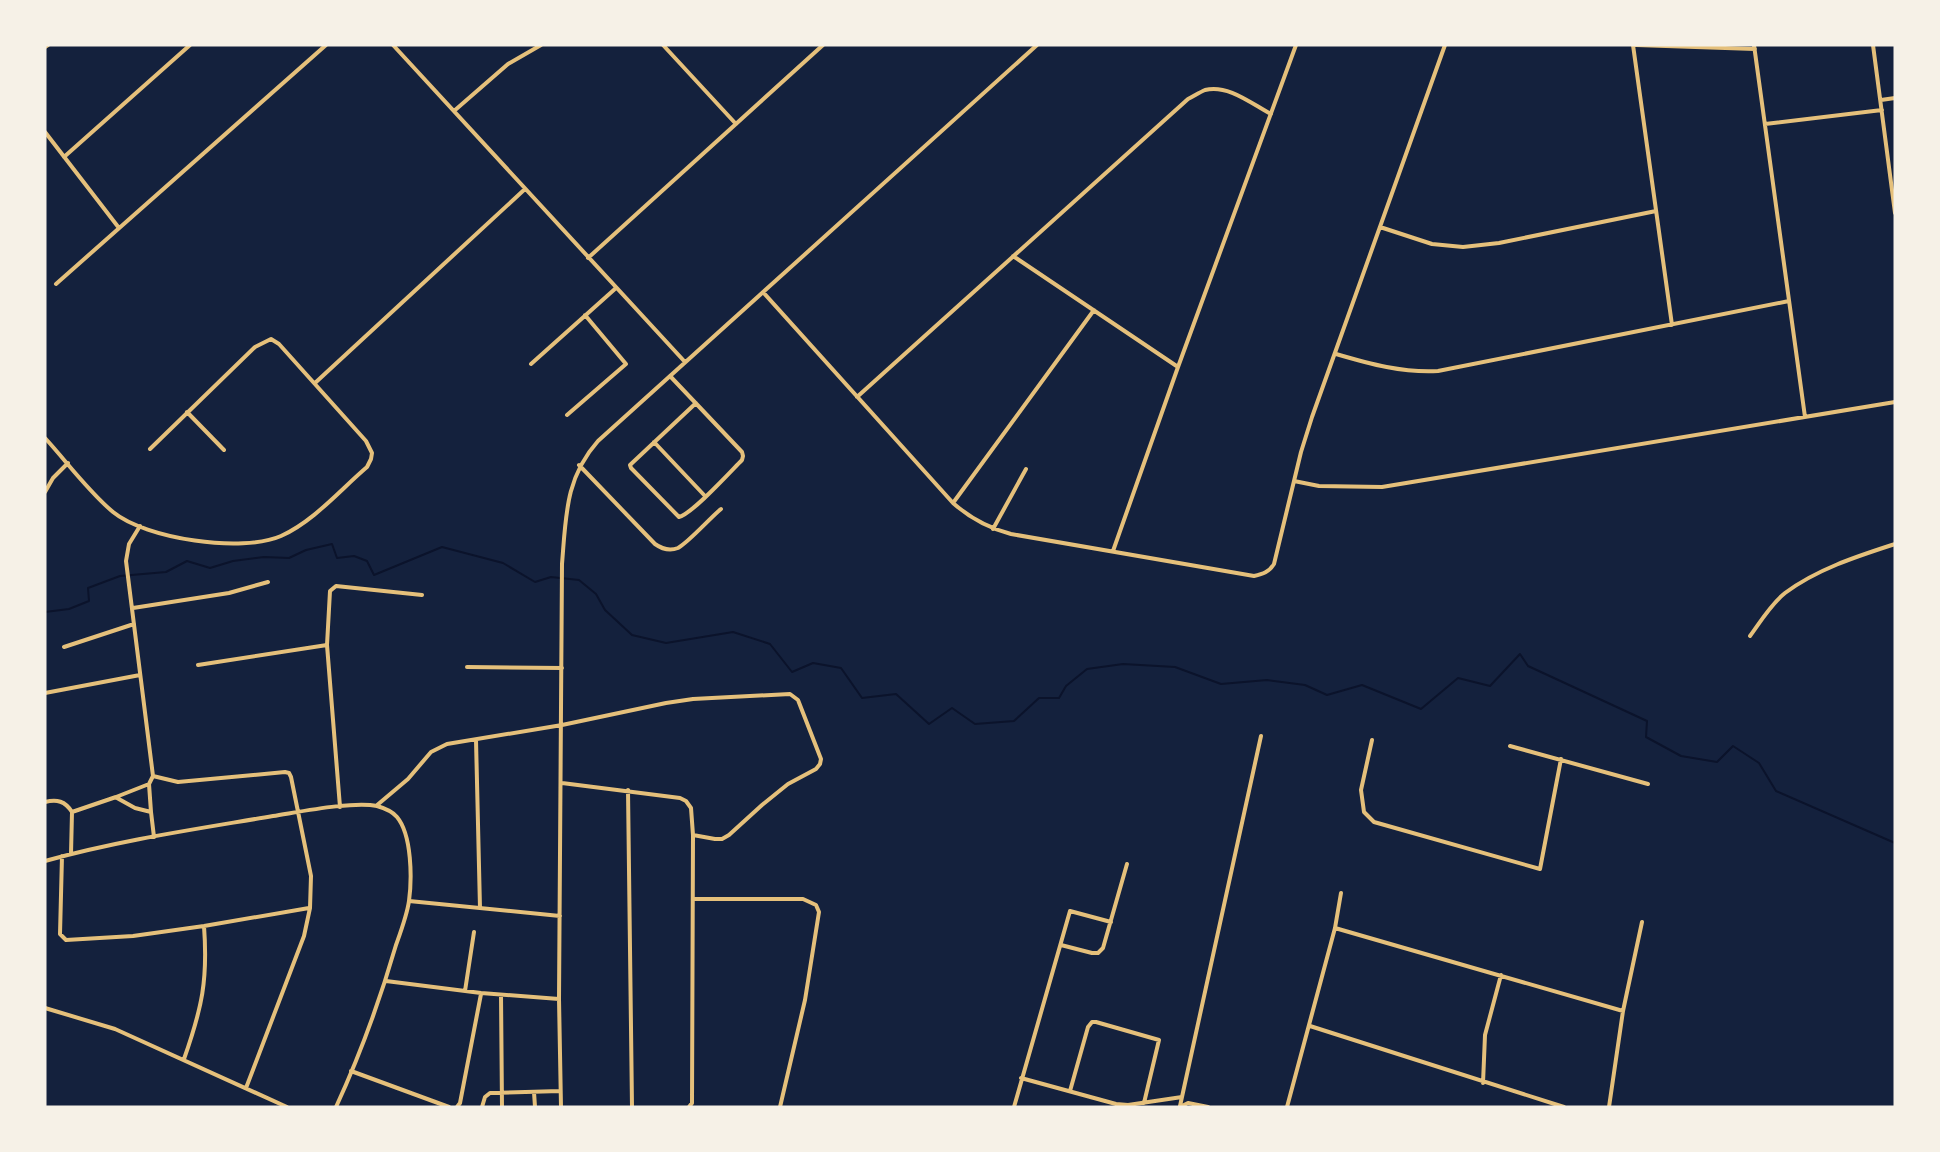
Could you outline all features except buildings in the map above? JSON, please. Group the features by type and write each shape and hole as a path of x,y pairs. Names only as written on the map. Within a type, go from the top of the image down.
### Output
{"street":[{"path":"56,284 326,45"},
{"path":"393,45 685,362"},
{"path":"454,111 508,64 541,45"},
{"path":"663,45 736,124"},
{"path":"588,258 824,45"},
{"path":"561,1107 559,999 562,564 568,496 579,465 598,441 1038,45"},
{"path":"1113,551 1296,45"},
{"path":"762,292 953,503 974,520 1011,534 1254,576 1262,574 1269,571 1274,564 1312,417 1445,45"},
{"path":"1672,325 1635,45 1754,47 1805,417"},
{"path":"1873,45 1895,213"},
{"path":"64,157 186,46"},
{"path":"857,397 1175,111 1197,94 1205,90 1220,89 1271,114"},
{"path":"1881,100 1895,98"},
{"path":"1765,124 1882,110"},
{"path":"45,132 119,228"},
{"path":"315,383 525,189"},
{"path":"1380,227 1432,244 1463,247 1499,243 1656,211"},
{"path":"1013,256 1178,366"},
{"path":"531,364 616,288"},
{"path":"1336,354 1405,371 1438,371 1789,301"},
{"path":"953,503 1094,310"},
{"path":"567,415 626,364 585,315"},
{"path":"45,438 114,514 140,526 210,543 241,543 280,536 315,513 366,467 372,453 357,429 279,344 271,339 255,347 150,448"},
{"path":"670,376 696,403 744,456 684,516 679,517 631,468 632,462 696,403"},
{"path":"1294,481 1330,486 1382,487 1895,402"},
{"path":"187,412 224,450"},
{"path":"654,442 705,496"},
{"path":"45,492 53,478 68,464"},
{"path":"579,465 660,548 677,548 721,508"},
{"path":"993,529 1026,469"},
{"path":"140,526 129,544 126,561 153,776 149,784 154,837"},
{"path":"1750,636 1784,594 1834,566 1895,544"},
{"path":"133,608 229,593 268,582"},
{"path":"340,807 327,645 330,591 336,586 422,595"},
{"path":"64,647 134,624"},
{"path":"198,665 327,645"},
{"path":"467,667 562,668"},
{"path":"45,693 140,675"},
{"path":"376,806 408,779 431,752 447,744 562,725 693,699 790,694 795,696 821,759 820,764 816,769 788,784 722,839 693,835"},
{"path":"1180,1107 1261,736"},
{"path":"476,740 480,908"},
{"path":"1372,740 1361,790 1364,812 1374,822 1540,869 1561,759"},
{"path":"1510,746 1648,784"},
{"path":"153,776 178,782 285,771 291,777 311,876 310,908 304,936 246,1088"},
{"path":"562,783 680,798 686,801 690,808 693,835 693,899 692,1103 689,1107"},
{"path":"72,812 116,798 149,784"},
{"path":"628,790 632,1107"},
{"path":"116,798 135,808 151,812"},
{"path":"45,802 62,801 72,812 74,817 71,854"},
{"path":"45,861 154,837 340,807 376,806 396,816 405,834 410,859 409,901 386,981 336,1107"},
{"path":"62,856 60,934 66,940 133,936 310,908"},
{"path":"1061,945 1098,953 1111,922 1127,864"},
{"path":"1287,1107 1335,928 1341,893"},
{"path":"693,899 803,899 816,905 819,912 805,1000 780,1107"},
{"path":"409,901 560,916"},
{"path":"1014,1107 1071,911 1111,922"},
{"path":"1609,1107 1623,1011 1642,922"},
{"path":"184,1059 199,1018 205,986 207,960 204,926"},
{"path":"1335,928 1623,1011"},
{"path":"465,991 474,932"},
{"path":"1483,1083 1485,1035 1500,975"},
{"path":"386,981 481,993 559,999"},
{"path":"457,1107 460,1103 481,993"},
{"path":"501,995 502,1107"},
{"path":"45,1008 115,1029 287,1107"},
{"path":"1070,1091 1088,1027 1092,1022 1096,1022 1159,1040 1144,1103"},
{"path":"1310,1026 1564,1107"},
{"path":"351,1071 448,1107"},
{"path":"1021,1078 1116,1104 1144,1103 1182,1097"},
{"path":"482,1107 485,1097 490,1093 560,1091"},
{"path":"534,1092 535,1107"},
{"path":"1180,1107 1188,1103 1208,1107"}],"waterway":[{"path":"45,612 69,609 89,601 88,588 120,576 166,572 187,561 210,568 233,561 264,557 289,558 306,550 332,544 337,558 354,556 367,561 374,575 442,547 503,563 535,582 551,577 579,580 596,594 605,610 632,635 666,643 733,632 770,644 792,672 813,663 841,668 862,698 896,694 929,724 952,708 975,724 1014,721 1039,698 1059,698 1066,686 1087,669 1123,664 1175,667 1221,684 1267,680 1305,685 1327,695 1362,685 1421,709 1458,678 1490,686 1520,654 1528,666 1647,721 1646,737 1681,756 1717,762 1733,746 1759,763 1776,791 1895,843"}]}
